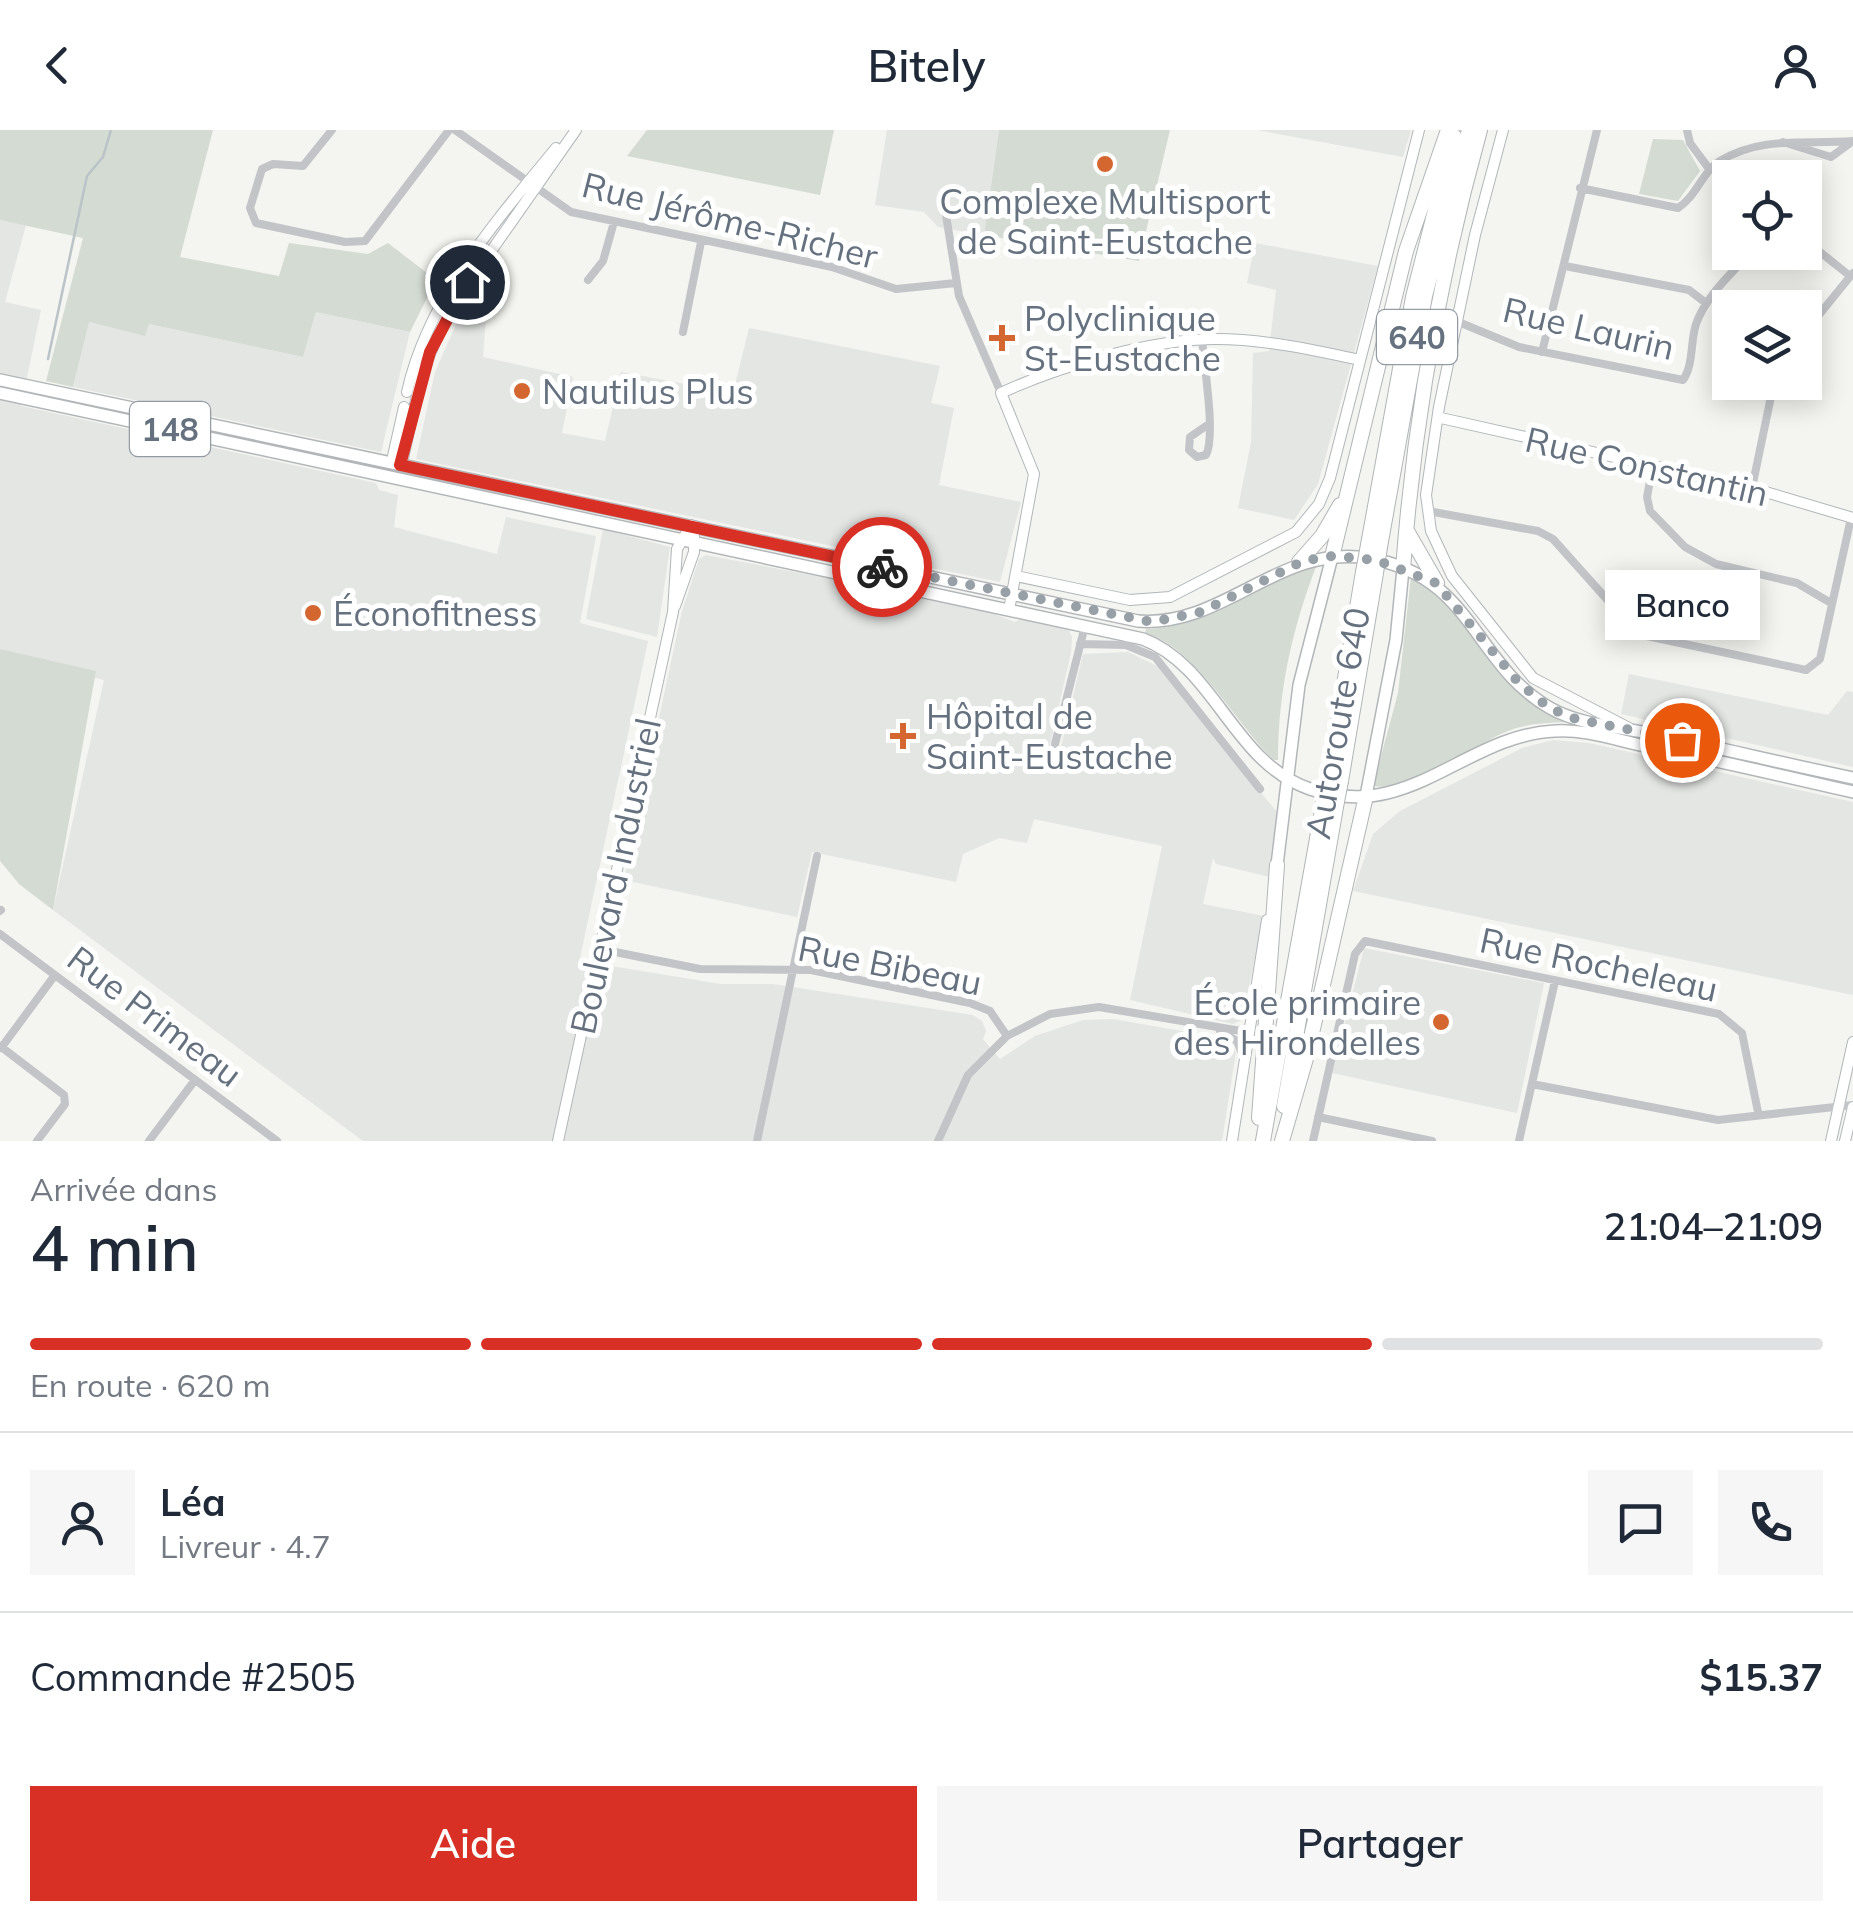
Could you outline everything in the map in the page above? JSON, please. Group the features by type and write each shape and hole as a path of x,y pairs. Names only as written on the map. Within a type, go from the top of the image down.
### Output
{"highway":[{"path":"1332,556 1406,251 1452,130"},
{"name":"Autoroute 640","path":"1280,1141 1409,316 1452,130"},
{"name":"Autoroute 640","path":"1374,546 1425,296 1468,130"},
{"path":"1404,569 1430,350 1480,130"},
{"path":"1298,562 1322,536 1349,486"},
{"path":"1407,532 1436,583"},
{"path":"1280,1141 1307,1055 1366,796"},
{"name":"Autoroute 640","path":"1260,1141 1330,806"},
{"path":"1260,1141 1277,865"}],"main road":[{"name":"148","path":"0,380 397,461 1123,619 1167,621 1201,612 1298,562 1332,556 1369,558 1436,583 1508,671 1540,702 1568,716 1853,778"},
{"name":"148","path":"0,393 1144,639 1168,652 1250,749 1286,778 1326,793 1366,796 1410,788 1510,739 1552,730 1636,744 1853,792"},
{"path":"1277,865 1300,674 1332,556"},
{"path":"1366,796 1392,666 1404,569"}],"street":[{"path":"332,130 303,166 272,164 260,171 250,208 256,223 345,242 365,241 452,130"},
{"name":"Rue Jérôme-Richer","path":"452,130 571,212 828,266 896,289 956,284"},
{"path":"394,478 406,392 438,308 573,130"},
{"path":"1016,576 1130,600 1163,599 1282,541 1306,523 1324,495 1419,130"},
{"path":"1503,130 1456,322 1427,489 1428,512 1444,563 1528,674 1630,729"},
{"path":"1542,352 1597,130"},
{"path":"1687,130 1690,143 1710,170"},
{"path":"1580,188 1678,208 1718,161 1758,146 1784,142 1853,141"},
{"path":"1784,142 1831,157 1853,141"},
{"path":"397,461 422,374 447,314 531,187"},
{"path":"945,209 956,284 1034,474 1009,610"},
{"path":"588,280 603,261 614,222"},
{"path":"683,332 701,242"},
{"path":"1822,253 1852,275 1822,311"},
{"path":"1565,266 1689,290 1706,303"},
{"name":"Rue Laurin","path":"1456,322 1542,352 1683,380 1689,371 1696,324 1706,303 1735,270"},
{"path":"1001,393 1125,353 1202,339 1265,343 1360,360"},
{"path":"1202,339 1206,426"},
{"path":"1752,488 1770,400"},
{"name":"Rue Constantin","path":"1441,418 1752,488 1852,518"},
{"path":"1653,465 1646,497 1650,511 1685,547 1716,564 1798,583 1832,603"},
{"path":"1428,512 1538,531 1553,539 1630,624 1647,636 1806,670 1820,659 1852,518"},
{"name":"Boulevard Industriel","path":"558,1141 692,525"},
{"path":"1055,744 1085,626"},
{"path":"1080,644 1126,645 1155,657 1260,788"},
{"path":"757,1141 817,856"},
{"path":"1232,1141 1277,865"},
{"name":"Rue Primeau","path":"0,934 276,1141"},
{"name":"Rue Rocheleau","path":"1318,1117 1360,943 1725,1018 1742,1032 1758,1112"},
{"name":"Rue Bibeau","path":"600,949 694,968 794,970 978,1005 992,1013 1007,1036 1054,1013 1099,1007 1247,1032"},
{"path":"37,1141 65,1104 64,1095 0,1047 55,975"},
{"path":"1520,1141 1555,981"},
{"path":"1212,1027 1237,1041 1245,1065"},
{"path":"938,1141 968,1075 1007,1036"},
{"path":"1831,1141 1853,1042"},
{"path":"149,1141 195,1080"},
{"path":"1532,1084 1718,1120 1758,1112 1853,1106 1845,1141"},
{"path":"1313,1141 1318,1117 1432,1141"}],"shaded area":[{"path":"0,130 213,130 180,257 279,276 289,243 368,254 388,243 436,280 410,332 316,312 303,357 149,324 145,336 89,322 73,387 46,381 83,238 0,220"},
{"path":"647,130 834,130 820,195 627,156"},
{"path":"887,130 999,130 984,235 938,227 924,212 875,205"},
{"path":"999,130 1170,130 1139,261 984,235"},
{"path":"1257,130 1411,130 1403,157"},
{"path":"1653,139 1683,140 1700,171 1678,201 1639,194"},
{"path":"0,220 26,225 5,302 41,310 21,406 376,483 379,490 398,495 394,527 497,554 506,517 596,536 580,623 648,641 578,967 607,974 611,966 721,984 773,984 973,1015 982,1021 986,1031 983,1039 1000,1059 1035,1036 1083,1020 1113,1019 1204,1035 1228,1042 1236,1052 1222,1141 363,1141 53,910 104,680 0,654"},
{"path":"1255,243 1378,266 1318,484 1294,520 1238,508 1251,442 1253,353 1269,351 1276,290 1247,283"},
{"path":"316,312 410,332 381,452 73,387 88,322 144,335 149,324 303,357"},
{"path":"461,313 486,317 483,357 573,377 562,433 605,441 621,372 733,393 749,328 940,366 931,403 954,408 939,485 1021,502 1000,582 902,562 883,552 880,556 416,459 435,372"},
{"path":"603,529 670,547 657,637 586,619"},
{"path":"706,555 864,585 888,595 895,592 986,611 1015,622 1021,619 1068,629 1071,653 1048,753 1059,755 1083,654 1128,652 1157,666 1277,812 1270,877 1216,864 1213,858 1203,904 1264,916 1242,1020 1233,1024 1130,1000 1162,846 1034,819 1027,843 999,838 963,854 956,882 812,852 797,917 624,880 682,611 699,559"},
{"path":"1317,564 1288,660 1278,760 1274,760 1197,669 1163,641 1145,634 1146,629 1194,619"},
{"path":"1411,577 1452,609 1520,692 1565,722 1510,730 1423,777 1407,783 1373,786 1398,693"},
{"path":"0,649 96,671 53,910 19,884 0,861"},
{"path":"1629,674 1828,715 1847,691 1853,692 1853,767 1621,714"},
{"path":"1553,740 1589,743 1853,802 1853,995 1353,891 1373,834 1400,811 1522,748"},
{"name":"École primaire des Hirondelles","path":"1364,948 1544,983 1517,1113 1332,1073"}],"waterway":[{"path":"48,359 87,176 103,157 111,130"}],"way so far":[{"path":"882,567 1116,618 1152,622 1201,612 1303,561 1332,556 1376,560 1436,583 1518,682 1549,708 1576,719 1682,740"}],"place":[{"name":"Complexe Multisport de Saint-Eustache","path":"1105,164"},
{"name":"Polyclinique St-Eustache","path":"1002,338"},
{"name":"Nautilus Plus","path":"522,391"},
{"name":"Éconofitness","path":"313,613"},
{"name":"Hôpital de Saint-Eustache","path":"903,736"},
{"name":"Banco","path":"1682,740"},
{"name":"École primaire des Hirondelles","path":"1441,1022"}],"route":[{"path":"467,282 430,352 400,465 882,567"}]}
